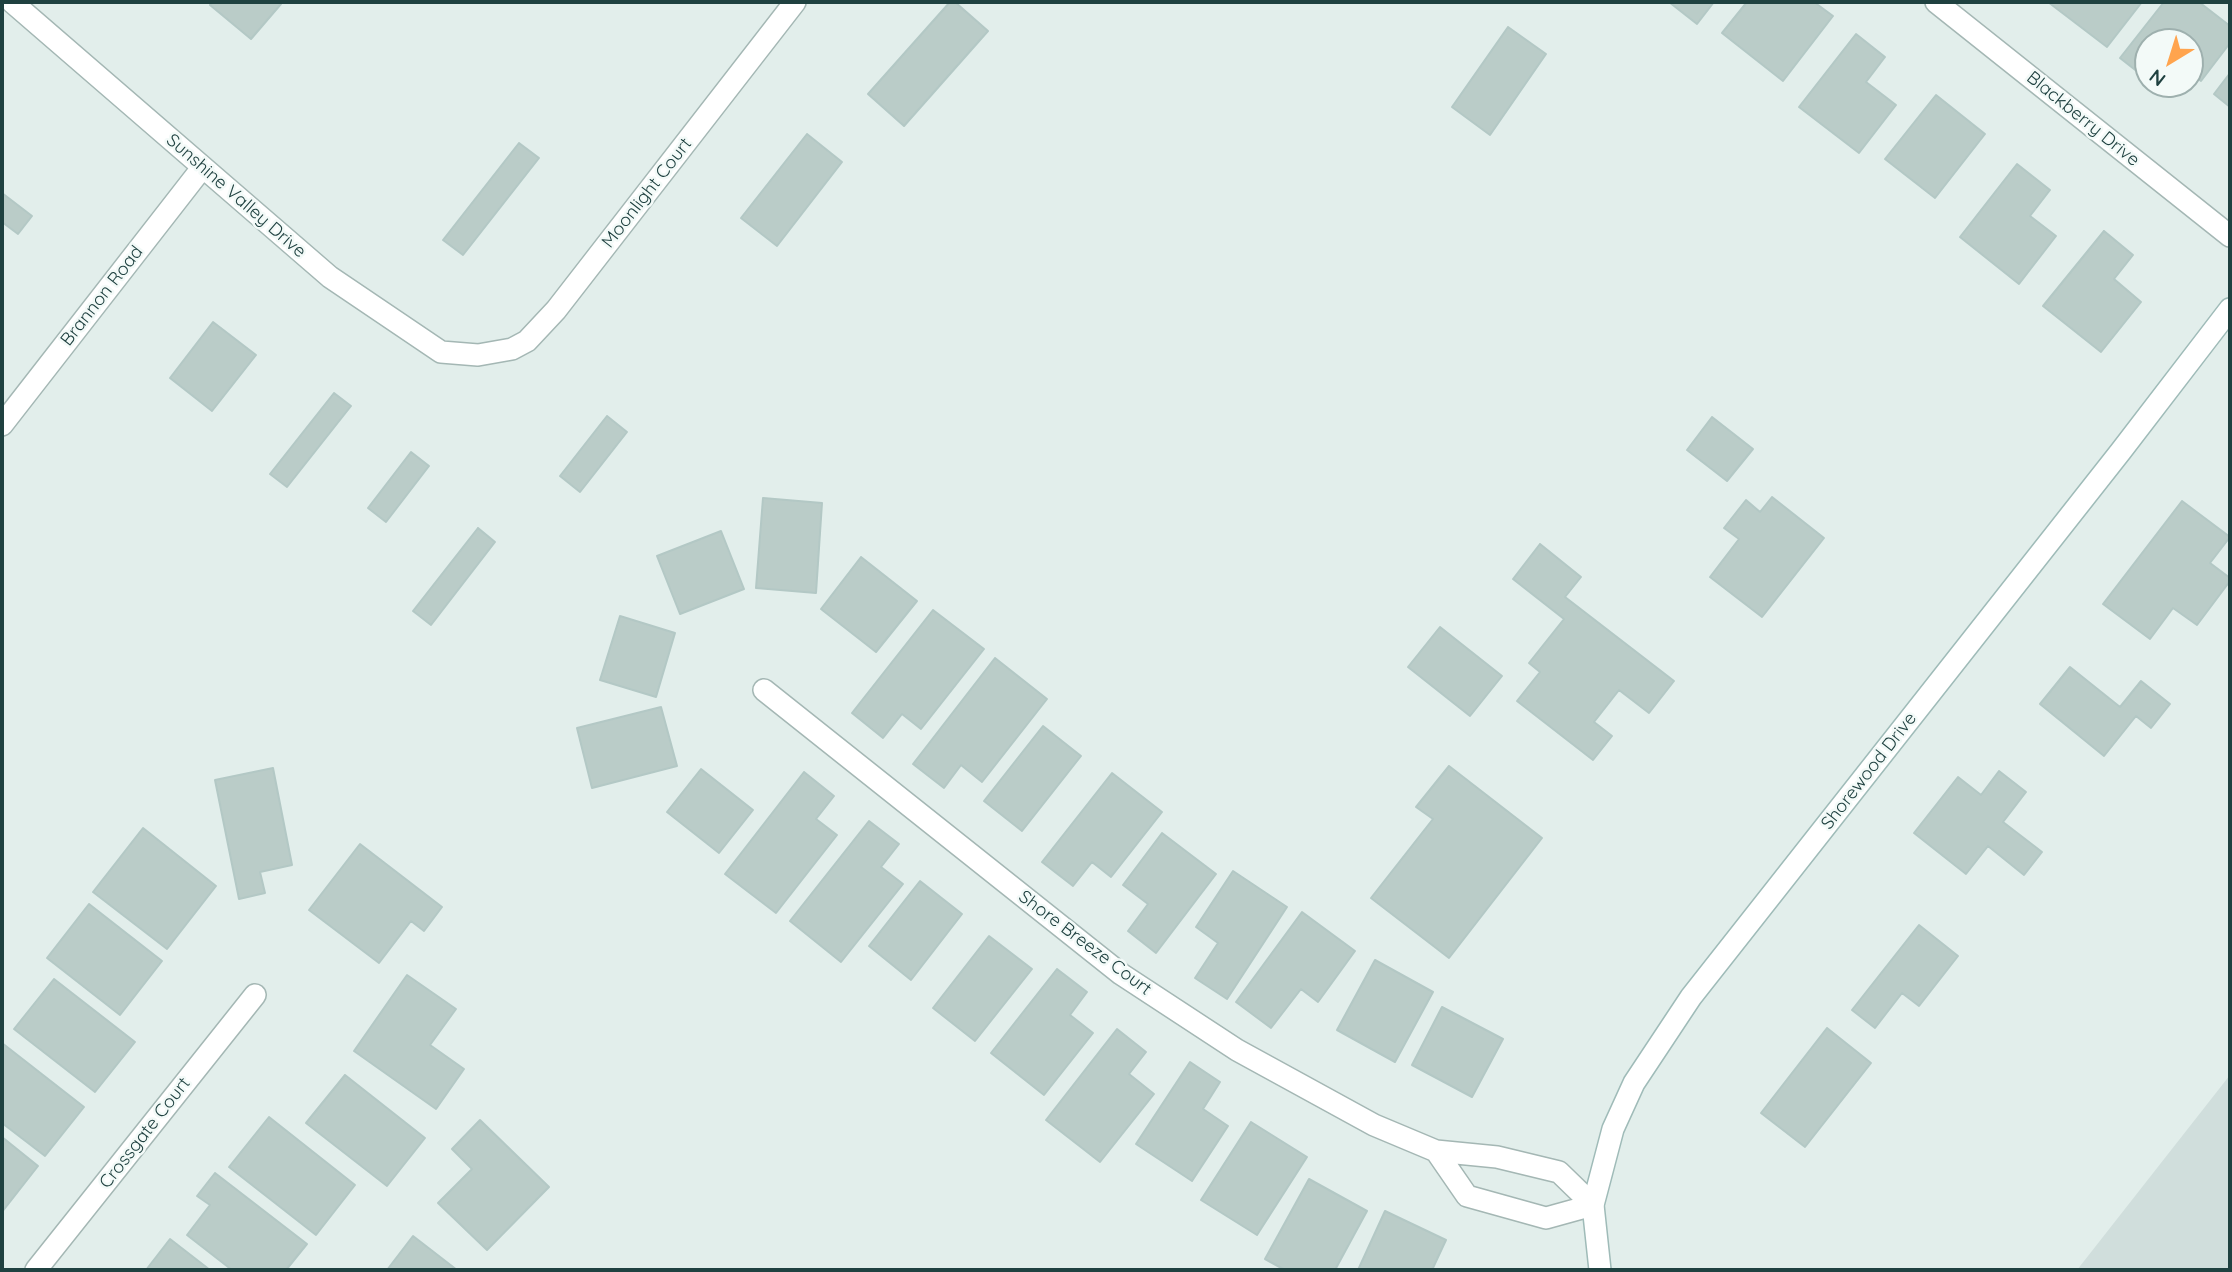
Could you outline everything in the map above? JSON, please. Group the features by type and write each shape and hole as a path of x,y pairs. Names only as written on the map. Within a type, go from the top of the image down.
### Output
{"street":[{"name":"Sunshine Valley Drive","path":"12,2 330,276 441,352 478,355"},
{"name":"Moonlight Court","path":"478,355 512,349 527,341 556,310 795,2"},
{"name":"Blackberry Drive","path":"1936,2 2230,236"},
{"name":"Brannon Road","path":"2,425 202,167"},
{"name":"Shorewood Drive","path":"1600,1270 1593,1205 1613,1129 1634,1083 1691,997 2122,452 2230,309"},
{"name":"Shore Breeze Court","path":"764,690 1121,974 1237,1050 1374,1125 1436,1151 1497,1157 1559,1172 1593,1205"},
{"name":"Crossgate Court","path":"36,1270 255,995"},
{"path":"1436,1151 1466,1196 1546,1218 1593,1205"}],"shaded area":[{"path":"2230,1075 2230,1270 2077,1270"}],"building":[{"path":"213,2 281,4 251,39 210,5"},
{"path":"950,2 955,2 988,31 904,126 868,94"},
{"path":"1669,2 1714,2 1697,24"},
{"path":"1747,2 1814,2 1833,16 1783,81 1722,33"},
{"path":"2048,2 2142,2 2107,47"},
{"path":"2164,2 2199,2 2230,26 2230,43 2204,77 2204,28 2144,28"},
{"path":"1508,27 1546,54 1490,135 1452,107"},
{"path":"1856,34 1885,57 1866,82 1896,105 1859,153 1799,107"},
{"path":"2134,40 2134,69 2120,58"},
{"path":"2230,73 2230,107 2214,94"},
{"path":"1936,95 1985,134 1935,198 1885,159"},
{"path":"807,134 842,162 777,246 741,218"},
{"path":"519,143 539,158 463,255 443,240"},
{"path":"2017,164 2050,190 2030,216 2056,236 2019,284 1960,237"},
{"path":"2,193 32,216 18,234 2,222"},
{"path":"2104,231 2133,255 2114,279 2141,302 2101,352 2043,306"},
{"path":"213,322 256,355 212,411 170,378"},
{"path":"334,393 351,406 287,487 270,474"},
{"path":"607,416 627,432 580,492 560,476"},
{"path":"1712,417 1753,449 1727,481 1687,450"},
{"path":"411,452 429,466 386,522 368,508"},
{"path":"1772,497 1824,538 1762,617 1710,577 1739,539 1724,528 1746,500 1760,512"},
{"path":"763,498 822,503 816,593 756,588"},
{"path":"2182,501 2230,537 2210,563 2230,578 2230,581 2197,625 2173,608 2150,639 2103,604"},
{"path":"478,528 495,542 431,625 413,611"},
{"path":"721,531 744,589 680,614 657,556"},
{"path":"1540,544 1581,577 1565,597 1674,681 1649,713 1619,690 1594,722 1612,736 1593,760 1517,701 1540,672 1529,663 1564,619 1513,579"},
{"path":"861,557 917,601 876,652 821,609"},
{"path":"933,610 984,649 921,729 902,714 883,738 852,713"},
{"path":"620,616 675,633 656,697 600,680"},
{"path":"1440,627 1502,676 1470,716 1408,667"},
{"path":"995,658 1047,699 982,782 961,765 944,788 913,764"},
{"path":"2070,667 2120,707 2141,681 2170,704 2151,728 2136,716 2104,756 2040,704"},
{"path":"661,707 677,766 592,788 577,728"},
{"path":"1043,726 1081,756 1022,831 984,801"},
{"path":"1449,766 1542,838 1449,958 1371,898 1433,819 1416,807"},
{"path":"273,768 292,865 260,872 265,893 239,899 215,780"},
{"path":"701,769 753,810 719,853 667,812"},
{"path":"1999,771 2026,792 2003,822 2042,852 2024,875 1988,846 1966,874 1914,833 1958,777 1981,795"},
{"path":"804,772 834,796 816,819 837,835 776,913 725,874"},
{"path":"1112,773 1162,812 1111,877 1092,862 1073,886 1042,862"},
{"path":"869,821 899,844 881,867 903,884 841,962 790,921"},
{"path":"143,828 216,886 167,949 93,892"},
{"path":"1162,833 1216,874 1156,953 1128,931 1148,904 1123,885"},
{"path":"360,844 442,907 424,931 411,921 379,963 309,910"},
{"path":"1233,871 1287,907 1227,999 1195,978 1218,943 1196,927"},
{"path":"920,881 962,914 911,980 869,946"},
{"path":"89,904 162,961 120,1015 47,958"},
{"path":"1302,912 1355,951 1318,1002 1301,989 1271,1028 1236,1002"},
{"path":"1919,925 1958,956 1919,1006 1902,993 1875,1028 1852,1010"},
{"path":"989,936 1032,969 975,1041 933,1008"},
{"path":"1375,960 1433,992 1395,1062 1337,1030"},
{"path":"1057,969 1087,992 1070,1015 1093,1033 1044,1095 991,1053"},
{"path":"407,975 456,1009 430,1045 464,1069 436,1109 354,1051"},
{"path":"54,979 135,1042 95,1092 14,1029"},
{"path":"1442,1007 1503,1039 1472,1097 1412,1065"},
{"path":"1827,1028 1871,1063 1805,1147 1761,1113"},
{"path":"1117,1029 1146,1052 1129,1074 1154,1094 1100,1162 1046,1120"},
{"path":"2,1043 84,1107 45,1156 2,1123"},
{"path":"1190,1062 1220,1082 1203,1109 1228,1126 1192,1181 1136,1144"},
{"path":"345,1075 425,1138 387,1186 306,1123"},
{"path":"269,1117 355,1185 316,1235 229,1167"},
{"path":"480,1120 549,1187 487,1250 438,1203 472,1169 452,1149"},
{"path":"1251,1122 1307,1157 1257,1235 1201,1200"},
{"path":"2,1137 38,1166 2,1212"},
{"path":"215,1173 307,1244 286,1270 232,1270 187,1235 210,1205 197,1196"},
{"path":"1309,1179 1367,1211 1335,1270 1285,1270 1265,1259"},
{"path":"1385,1211 1446,1240 1432,1270 1358,1270"},
{"path":"413,1236 457,1270 387,1270"},
{"path":"170,1239 210,1270 146,1270"}]}
